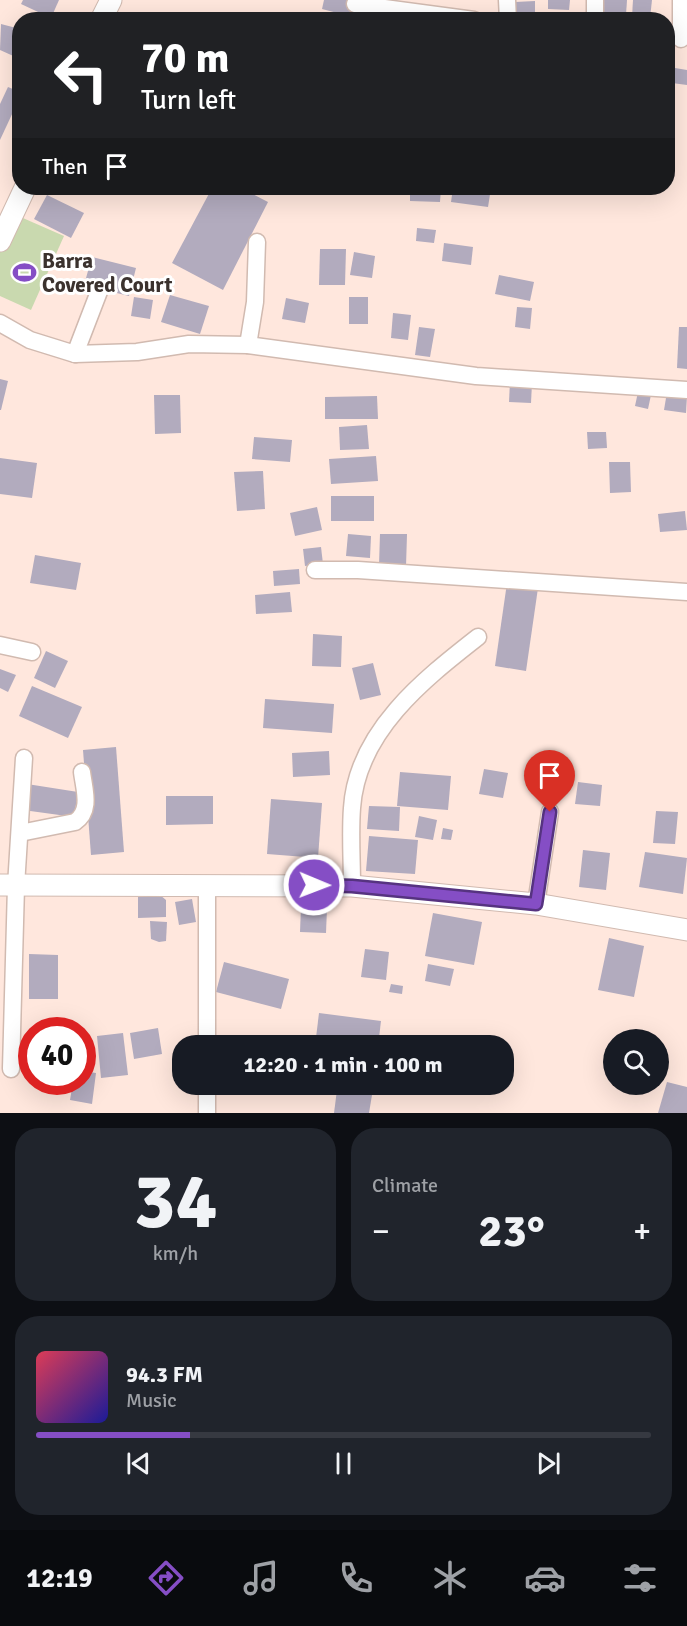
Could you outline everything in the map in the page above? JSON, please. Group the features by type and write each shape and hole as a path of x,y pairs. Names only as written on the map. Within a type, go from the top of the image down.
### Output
{"street":[{"path":"678,38 681,0"},
{"path":"355,4 394,4 434,12"},
{"path":"0,241 22,195"},
{"path":"248,345 255,302 256,242"},
{"path":"75,354 100,289"},
{"path":"0,323 30,340 75,354 137,352 189,344 248,345 476,375 687,390"},
{"path":"315,570 358,570 687,592"},
{"path":"352,886 352,806 362,760 382,728 428,676 478,637"},
{"path":"0,645 32,652"},
{"path":"11,1069 8,886 20,833 24,758"},
{"path":"20,833 75,822 83,817 86,810 82,772"},
{"path":"536,904 550,812"},
{"path":"207,885 207,1035"},
{"path":"8,886 352,886 536,904 687,930"},
{"path":"207,1095 207,1113"}],"green space":[{"name":"Barra Covered Court","path":"16,215 64,236 31,310 0,296 0,251"}],"building":[{"path":"23,0 59,0 54,12 38,12 21,4"},
{"path":"324,0 354,0 350,12 322,9"},
{"path":"548,0 570,0 569,10 548,9"},
{"path":"597,0 627,0 626,12 596,12"},
{"path":"633,0 652,0 651,12 632,12"},
{"path":"535,1 535,12 515,12 515,2"},
{"path":"1,24 12,27 12,55 0,50"},
{"path":"675,68 687,70 687,85 675,83"},
{"path":"8,87 12,89 12,114 0,140 0,104"},
{"path":"47,195 84,213 71,238 34,219"},
{"path":"208,195 254,195 268,202 223,290 172,263"},
{"path":"410,195 440,195 440,202 410,201"},
{"path":"452,195 490,195 488,207 451,202"},
{"path":"417,228 436,230 434,243 416,241"},
{"path":"444,243 473,247 471,265 442,261"},
{"path":"320,249 346,249 345,285 319,285"},
{"path":"354,252 375,256 372,278 350,275"},
{"path":"92,257 136,268 129,296 84,285"},
{"path":"499,275 534,282 530,301 495,294"},
{"path":"170,295 209,306 200,334 161,322"},
{"path":"134,297 153,300 150,319 131,316"},
{"path":"349,297 368,297 368,324 349,324"},
{"path":"286,298 309,303 305,323 282,319"},
{"path":"517,307 532,308 530,329 515,327"},
{"path":"393,313 411,315 408,340 391,338"},
{"path":"419,327 435,329 430,357 415,355"},
{"path":"679,327 687,327 687,369 677,368"},
{"path":"0,379 8,381 1,410 0,410"},
{"path":"510,381 532,383 531,403 509,402"},
{"path":"638,392 651,395 648,409 635,406"},
{"path":"667,392 687,395 686,413 664,410"},
{"path":"154,395 180,395 181,433 155,434"},
{"path":"377,396 378,419 325,419 325,397"},
{"path":"367,425 369,449 340,450 339,427"},
{"path":"587,432 606,432 607,448 588,449"},
{"path":"254,437 292,440 290,462 252,459"},
{"path":"376,456 378,481 331,484 329,459"},
{"path":"0,458 37,463 32,498 0,494"},
{"path":"609,462 630,462 631,492 610,493"},
{"path":"263,471 265,509 237,511 234,472"},
{"path":"331,496 374,496 374,521 331,521"},
{"path":"317,507 322,530 295,536 290,513"},
{"path":"685,511 687,530 660,532 658,514"},
{"path":"348,534 371,536 370,558 346,556"},
{"path":"380,534 407,534 406,566 379,565"},
{"path":"321,547 323,564 305,566 303,549"},
{"path":"35,555 81,563 76,590 30,583"},
{"path":"299,569 300,584 274,586 273,571"},
{"path":"507,583 538,588 526,671 495,666"},
{"path":"290,592 292,612 256,614 255,595"},
{"path":"313,634 342,636 341,667 312,666"},
{"path":"46,651 68,661 55,688 34,678"},
{"path":"373,663 381,695 360,700 352,668"},
{"path":"0,669 16,675 8,692 0,688"},
{"path":"32,686 82,707 68,738 19,716"},
{"path":"265,699 334,704 332,733 263,728"},
{"path":"116,747 124,852 91,855 83,750"},
{"path":"329,751 330,775 293,777 292,753"},
{"path":"484,769 508,773 503,798 479,794"},
{"path":"400,772 451,776 448,810 397,806"},
{"path":"578,782 602,785 600,806 575,804"},
{"path":"27,784 78,792 74,817 23,810"},
{"path":"166,796 213,796 213,824 166,825"},
{"path":"271,799 322,803 318,858 267,854"},
{"path":"369,806 400,807 399,831 367,829"},
{"path":"656,811 678,812 675,844 653,843"},
{"path":"419,816 437,820 433,840 415,837"},
{"path":"443,828 453,830 451,840 441,839"},
{"path":"369,836 418,840 415,874 366,871"},
{"path":"583,850 610,853 606,890 579,887"},
{"path":"645,852 687,858 683,894 639,887"},
{"path":"160,895 166,900 166,917 138,918 138,897"},
{"path":"192,899 196,922 179,925 175,902"},
{"path":"301,907 327,908 326,933 300,932"},
{"path":"433,913 482,922 474,965 425,956"},
{"path":"150,921 167,922 166,941 159,942 151,939"},
{"path":"609,938 644,946 634,997 598,990"},
{"path":"365,949 389,952 386,980 361,977"},
{"path":"29,954 58,955 58,999 29,999"},
{"path":"224,962 289,979 281,1009 216,992"},
{"path":"428,964 454,969 450,986 425,981"},
{"path":"391,984 403,986 402,994 389,992"},
{"path":"319,1013 381,1021 379,1035 316,1035"},
{"path":"158,1028 162,1054 134,1059 130,1033"},
{"path":"123,1033 128,1075 101,1078 97,1036"},
{"path":"669,1082 687,1087 687,1113 658,1113 663,1095 669,1095"},
{"path":"71,1095 93,1095 92,1104 70,1100"},
{"path":"336,1095 372,1095 369,1113 334,1113"}],"place":[{"name":"Barra Covered Court","path":"24,273"}],"route":[{"path":"314,885 352,886 536,904 550,812"}]}
